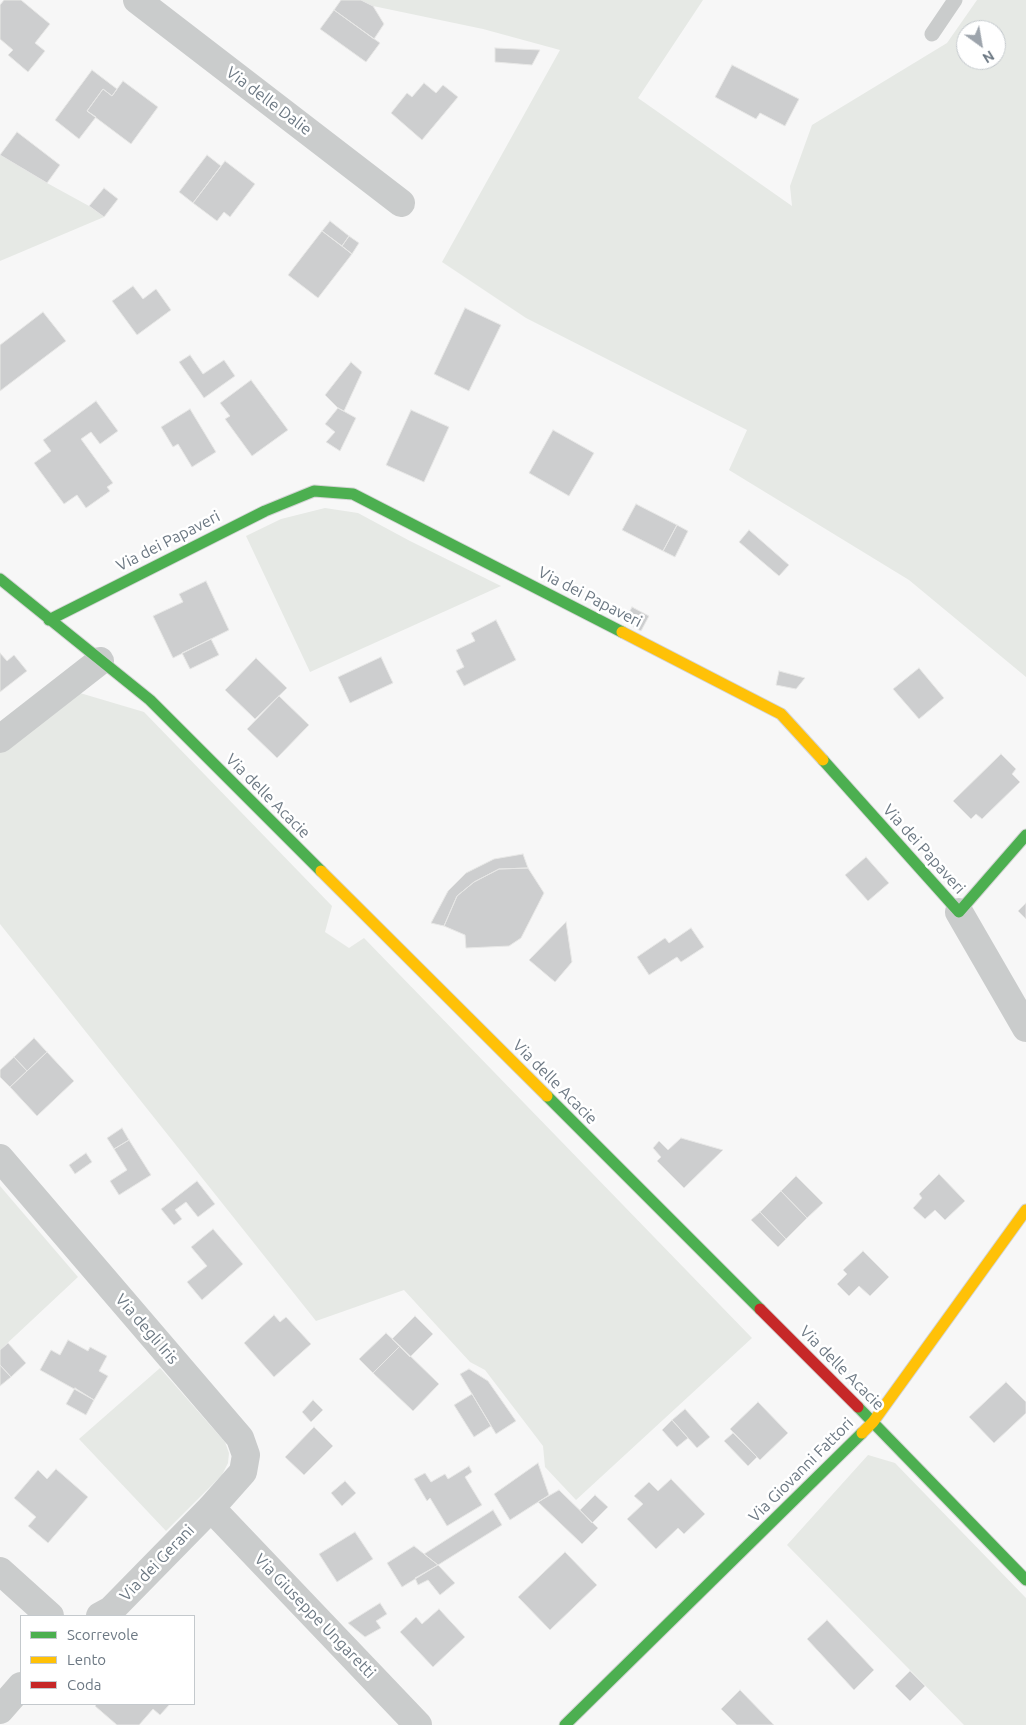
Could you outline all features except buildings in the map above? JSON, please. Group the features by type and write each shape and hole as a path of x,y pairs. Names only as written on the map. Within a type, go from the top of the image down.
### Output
{"street":[{"name":"Via delle Dalie","path":"137,0 401,203"},
{"name":"Via dei Papaveri","path":"49,620 265,510 314,491 353,494 781,714 959,912 1026,835"},
{"name":"Via delle Acacie","path":"0,579 157,707 873,1422 1026,1580"},
{"path":"0,739 100,661"},
{"path":"959,912 1026,1028"},
{"name":"Via degli Iris","path":"0,1158 240,1438 246,1455 243,1472 211,1508"},
{"name":"Via Giovanni Fattori","path":"566,1725 873,1422 1026,1210"},
{"name":"Via dei Gerani","path":"102,1615 111,1610 211,1508"},
{"name":"Via Giuseppe Ungaretti","path":"211,1508 418,1725"},
{"path":"0,1571 49,1615"},
{"path":"0,1710 20,1687"}],"lane":[{"path":"932,34 955,0"}],"shaded area":[{"path":"361,0 703,0 638,98 792,206 790,186 812,125 947,43 956,30 956,70 1006,70 1006,20 963,20 977,0 1026,0 1026,677 909,580 729,470 747,430 526,318 442,262 560,50 483,29 373,6"},
{"path":"0,155 89,206 104,217 0,261"},
{"path":"325,508 358,513 501,586 310,672 246,536 281,519"},
{"path":"80,693 144,712 332,906 325,932 349,948 364,938 752,1338 576,1500 545,1467 543,1446 485,1370 470,1362 404,1290 316,1321 0,924 0,753"},
{"path":"0,1186 78,1277 0,1350"},
{"path":"160,1368 225,1442 229,1453 228,1463 222,1475 166,1531 79,1439"},
{"path":"868,1455 895,1463 1026,1598 1026,1725 964,1725 787,1545"}],"traffic: fast":[{"path":"49,620 265,511 314,491 353,494 622,632"},
{"path":"0,579 150,700 321,871"},
{"path":"823,760 959,912 1026,835"},
{"path":"547,1096 760,1309"},
{"path":"858,1407 1026,1580"},
{"path":"565,1725 862,1433"}],"traffic: slow":[{"path":"622,632 781,714 823,760"},
{"path":"321,871 547,1096"},
{"path":"862,1433 873,1422 1026,1210"}],"traffic: jam":[{"path":"760,1309 858,1407"}]}
